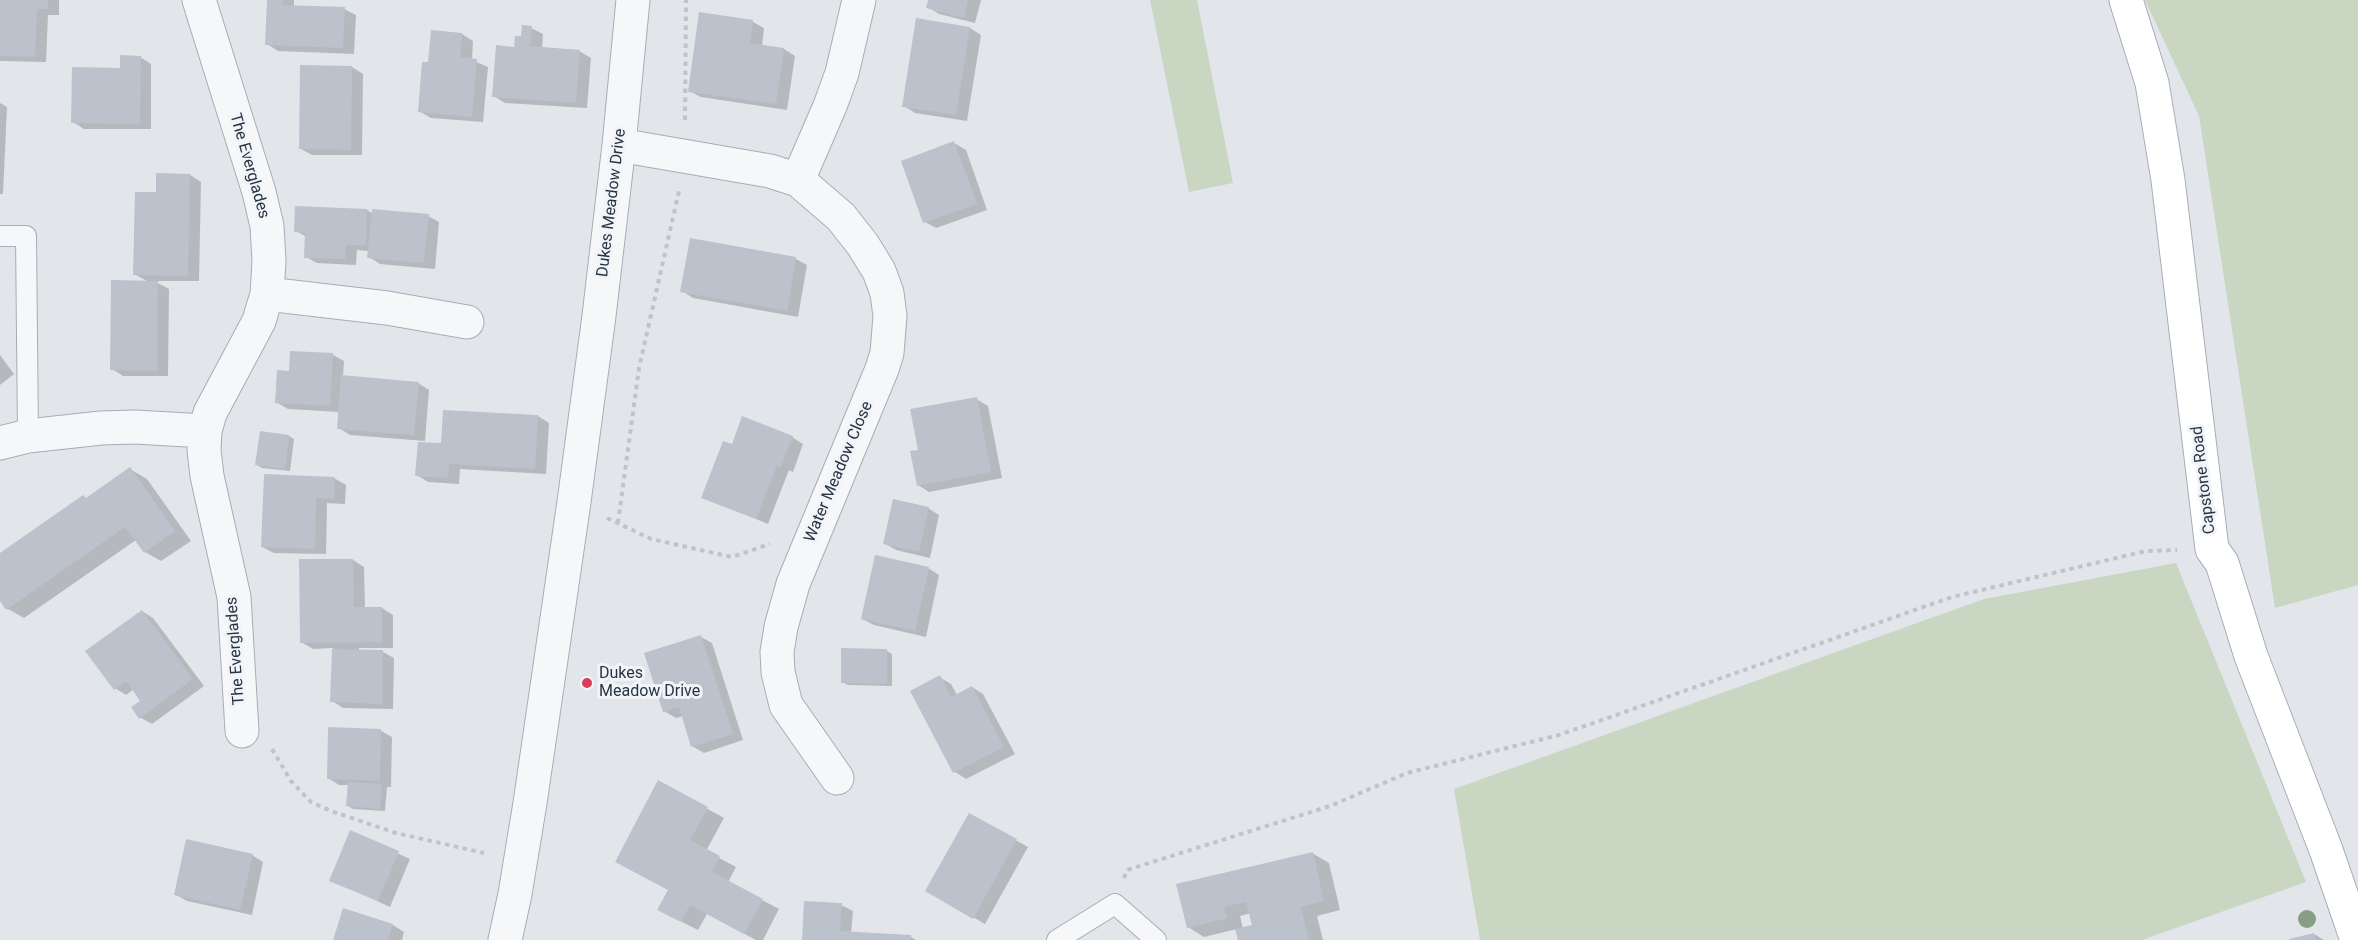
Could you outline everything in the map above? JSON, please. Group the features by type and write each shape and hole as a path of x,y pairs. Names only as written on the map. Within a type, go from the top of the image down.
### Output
{"street":[{"name":"The Everglades","path":"199,0 264,215 269,261 267,294 259,321 220,392 205,431 204,450 207,476 234,597 242,731"},
{"name":"Dukes Meadow Drive","path":"504,940 520,861 574,502 619,145 633,0"},
{"path":"798,180 842,73 859,0"},
{"name":"Capstone Road","path":"2127,0 2152,83 2166,169 2212,549 2222,563 2251,656 2326,850 2357,940"},
{"name":"Water Meadow Close","path":"619,145 770,171 798,180 841,217 863,245 879,271 887,293 890,316 888,352 793,584 781,627 777,652 778,672 786,705 837,778"},
{"path":"267,294 387,308 467,322"},
{"path":"14,439 135,427 205,431"}],"lane":[{"path":"0,236 26,236 14,439"},
{"path":"1057,940 1115,904 1156,940"}],"path":[{"path":"618,523 639,368 679,193 684,156 687,70 686,0"},
{"path":"574,502 651,539 732,557 815,529"},
{"path":"1115,904 1127,870 1330,806 1407,773 1559,735 1952,597 2146,551 2212,549"},
{"path":"242,731 272,749 282,767 311,802 396,833 520,861"}],"green space":[{"path":"1150,0 1197,0 1233,183 1189,192"},
{"path":"2145,0 2358,0 2358,585 2275,608 2199,116"},
{"path":"2176,563 2306,882 2142,940 1480,940 1454,789 1984,599"}],"building":[{"path":"0,0 48,0 48,9 37,9 35,57 0,56"},
{"path":"267,0 283,0 282,5 345,7 343,48 265,45"},
{"path":"928,0 968,0 964,18 926,8"},
{"path":"699,12 753,20 750,43 784,48 776,104 688,92"},
{"path":"916,18 970,27 956,115 902,107"},
{"path":"522,25 532,26 530,46 580,50 576,103 492,97 496,45 514,47 515,36 521,36"},
{"path":"431,30 462,33 460,57 477,59 472,117 418,112 422,62 428,62"},
{"path":"120,55 141,56 140,124 71,123 72,67 120,68"},
{"path":"300,65 352,66 351,150 299,149"},
{"path":"954,141 977,204 923,223 901,161"},
{"path":"156,173 190,174 188,276 133,275 135,192 156,192"},
{"path":"295,206 367,209 366,245 346,245 345,259 304,258 305,233 294,232"},
{"path":"372,209 429,214 424,263 367,258"},
{"path":"690,238 796,257 787,311 680,292"},
{"path":"111,280 158,281 157,371 110,370"},
{"path":"290,351 333,353 330,406 275,403 277,370 289,371"},
{"path":"341,375 419,382 414,435 337,429"},
{"path":"977,397 991,472 917,486 910,451 918,450 910,409"},
{"path":"443,410 538,415 535,469 449,464 448,478 415,476 418,442 441,443"},
{"path":"742,416 793,436 781,467 777,465 756,519 701,498 723,441 732,444"},
{"path":"260,431 289,435 285,469 255,465"},
{"path":"130,467 175,531 144,553 125,527 6,610 0,601 0,553 83,495 86,498"},
{"path":"264,474 335,477 334,499 316,498 315,549 261,547"},
{"path":"893,499 929,507 919,552 883,544"},
{"path":"875,555 929,567 915,631 861,619"},
{"path":"299,559 353,559 354,607 382,607 382,642 300,643"},
{"path":"142,610 193,679 139,719 131,707 140,701 126,681 114,690 85,651"},
{"path":"701,635 733,734 691,747 679,707 663,712 644,653"},
{"path":"841,648 887,649 887,684 841,683"},
{"path":"332,649 383,650 382,704 330,702"},
{"path":"940,675 951,697 972,686 1004,747 953,773 910,691"},
{"path":"328,727 381,729 380,781 327,779"},
{"path":"658,780 708,807 690,840 720,856 712,872 763,899 744,934 690,905 681,922 657,910 668,890 615,862"},
{"path":"348,782 382,784 380,809 346,806"},
{"path":"969,813 1017,839 973,919 925,891"},
{"path":"350,830 399,851 378,901 329,881"},
{"path":"186,839 253,854 240,910 174,895"},
{"path":"1313,852 1324,901 1301,907 1309,940 1238,940 1235,929 1252,925 1246,902 1224,907 1227,918 1187,928 1176,884"},
{"path":"804,901 842,903 840,931 911,935 911,940 802,940"},
{"path":"343,908 393,924 388,940 333,940"},
{"path":"2314,933 2316,940 2289,940 2289,939"}],"place":[{"name":"Dukes Meadow Drive","path":"587,683"}]}
